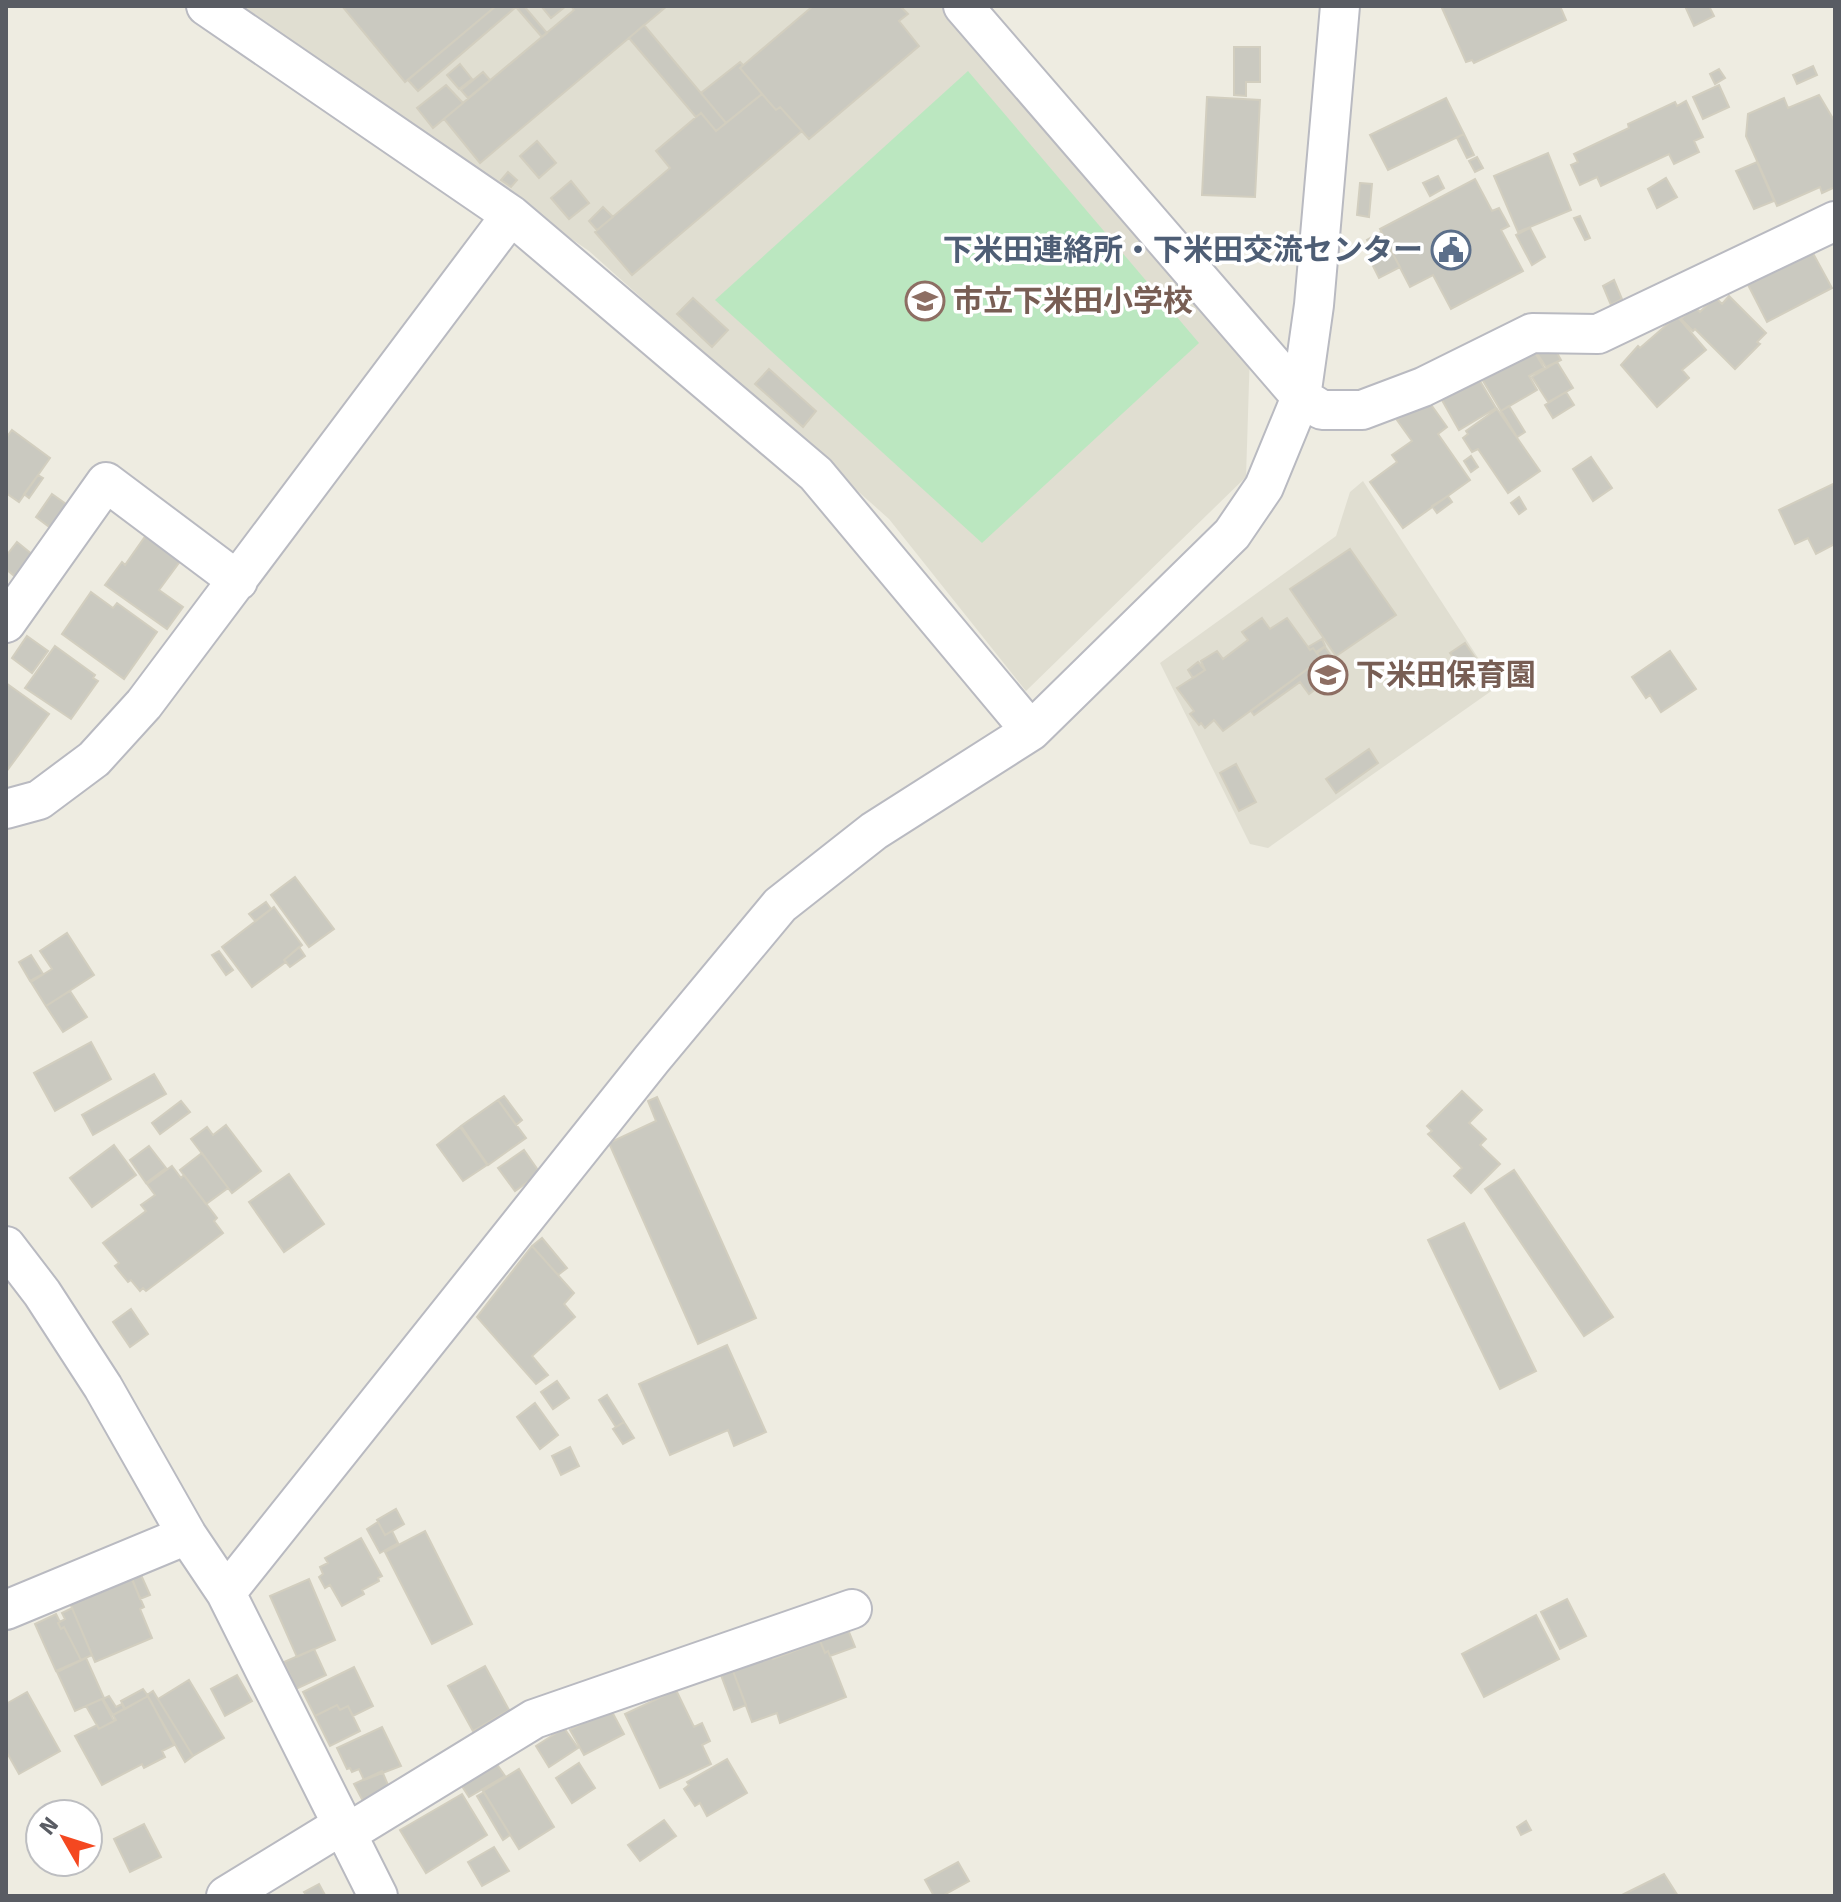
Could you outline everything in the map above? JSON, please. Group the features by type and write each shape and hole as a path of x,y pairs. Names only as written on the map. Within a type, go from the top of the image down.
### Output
{"street":[{"path":"206,6 511,215 816,474 1031,731"},
{"path":"963,6 1301,397 1322,410 1362,410 1423,387 1532,333 1598,334 1835,221"},
{"path":"226,1593 652,1059 780,905 874,831 1031,731 1232,534 1264,487 1301,397 1314,305 1340,6"},
{"path":"17,800 94,759 144,704 511,215"},
{"path":"6,623 106,482 238,581"},
{"path":"6,1246 42,1293 103,1387 187,1535 226,1593 378,1896"},
{"path":"6,1610 187,1535"},
{"path":"226,1896 534,1719 852,1609"}],"shaded area":[{"name":"市立下米田小学校","path":"235,6 947,6 1250,351 1246,477 1026,691 889,519 589,251"},
{"name":"下米田保育園","path":"1363,481 1497,687 1268,848 1250,844 1160,663 1336,536 1350,492"}],"green space":[{"path":"968,71 1199,343 982,543 715,300"}],"building":[{"path":"342,6 496,6 405,82"},
{"path":"496,6 524,6 547,33 542,37 516,7 418,91 408,80"},
{"path":"541,6 566,6 551,18"},
{"path":"571,6 667,6 480,163 444,119 574,10"},
{"path":"813,6 900,6 908,14 899,21 919,46 809,139 780,107 776,110 740,68"},
{"path":"1560,6 1566,20 1474,63 1472,60 1466,62 1442,8"},
{"path":"1685,6 1709,6 1714,16 1694,26"},
{"path":"644,25 726,123 716,131 701,113 696,117 629,38"},
{"path":"1234,47 1260,47 1260,82 1246,82 1246,96 1234,95"},
{"path":"740,62 743,65 740,68 762,94 726,123 701,93"},
{"path":"460,64 472,79 459,89 447,75"},
{"path":"1813,66 1817,75 1797,84 1793,75"},
{"path":"1719,69 1725,78 1715,84 1710,74"},
{"path":"483,72 490,80 468,98 461,90"},
{"path":"446,85 463,103 433,128 417,108"},
{"path":"1719,85 1729,107 1703,119 1693,97"},
{"path":"762,94 776,110 780,107 802,131 632,275 595,232 670,168 656,151 701,113 716,131"},
{"path":"1819,95 1835,122 1835,187 1822,193 1820,187 1777,206 1746,136 1748,114 1784,98 1788,108"},
{"path":"1207,97 1260,100 1255,197 1202,195"},
{"path":"1446,98 1464,134 1388,170 1370,135"},
{"path":"1686,101 1703,137 1694,141 1699,152 1674,164 1669,154 1601,186 1597,177 1580,185 1571,165 1578,162 1574,154 1629,128 1628,124 1675,102 1677,106"},
{"path":"1464,134 1474,155 1467,158 1457,138"},
{"path":"537,141 556,163 539,178 520,156"},
{"path":"1548,153 1571,210 1518,232 1494,176"},
{"path":"1477,157 1483,168 1475,172 1469,161"},
{"path":"1757,162 1774,201 1754,209 1736,171"},
{"path":"508,172 517,180 511,187 501,180"},
{"path":"1438,176 1444,188 1430,196 1423,183"},
{"path":"1666,178 1677,197 1657,208 1648,189"},
{"name":"下米田連絡所・下米田交流センター","path":"1475,179 1492,211 1499,208 1509,226 1501,230 1523,271 1451,309 1433,275 1410,287 1380,229"},
{"path":"571,181 589,203 569,219 551,198"},
{"path":"1360,183 1372,184 1369,217 1357,215"},
{"path":"603,207 613,217 597,230 589,221"},
{"path":"1580,216 1590,238 1585,240 1574,218"},
{"path":"1530,228 1545,257 1532,265 1516,235"},
{"path":"1381,232 1400,267 1379,278 1369,258 1375,256 1367,240"},
{"path":"1809,246 1832,288 1767,322 1745,279"},
{"path":"1614,280 1622,299 1611,305 1603,286"},
{"path":"1729,296 1766,333 1757,342 1760,344 1735,369 1681,319 1694,306 1700,312 1715,297 1722,304"},
{"path":"693,298 728,330 712,347 677,314"},
{"path":"1677,316 1706,350 1682,370 1689,378 1657,407 1621,365 1638,346 1640,348"},
{"path":"1551,342 1561,360 1546,367 1531,344"},
{"path":"1530,344 1544,368 1529,376 1537,390 1501,411 1479,374"},
{"path":"1557,362 1573,388 1548,402 1532,377"},
{"path":"769,369 816,411 803,427 755,384"},
{"path":"1474,371 1496,408 1459,430 1438,393"},
{"path":"1566,392 1574,405 1553,418 1545,405"},
{"path":"1427,399 1447,427 1438,434 1470,480 1403,528 1370,482 1397,462 1392,455 1412,441 1397,420"},
{"path":"1509,406 1525,432 1517,437 1501,411"},
{"path":"1497,409 1540,471 1508,493 1478,449 1472,452 1463,438 1468,434 1466,431"},
{"path":"12,430 50,458 19,502 6,493 6,438"},
{"path":"1471,456 1478,467 1471,472 1464,461"},
{"path":"1591,457 1612,488 1593,501 1573,469"},
{"path":"38,475 43,478 29,498 24,494"},
{"path":"1835,483 1835,544 1816,554 1808,538 1795,544 1779,510"},
{"path":"52,494 73,509 56,532 36,517"},
{"path":"1448,496 1452,502 1437,513 1432,506"},
{"path":"1519,497 1526,509 1519,514 1511,503"},
{"path":"149,531 184,556 159,590 183,607 167,629 105,585 122,562 125,565"},
{"path":"17,542 38,559 19,580 6,569 6,556"},
{"path":"1350,549 1396,615 1336,656 1290,589"},
{"path":"91,592 113,608 117,603 157,632 124,679 62,634"},
{"path":"1262,618 1270,629 1287,618 1310,650 1313,648 1321,659 1223,731 1214,720 1205,728 1201,723 1199,725 1190,714 1194,711 1177,688 1205,670 1201,661 1217,651 1223,659 1248,640 1242,632"},
{"path":"27,636 48,651 32,673 12,658"},
{"path":"1322,639 1325,646 1316,652 1313,648 1310,650 1308,647"},
{"path":"1465,643 1480,665 1466,675 1450,653"},
{"path":"55,646 95,675 93,678 98,681 71,719 25,688"},
{"path":"1325,647 1341,670 1309,694 1300,682 1254,715 1251,711 1321,659 1317,653"},
{"path":"1670,651 1696,689 1661,712 1650,695 1646,698 1632,677"},
{"path":"1198,662 1205,670 1193,678 1188,670"},
{"path":"1481,672 1488,680 1480,686 1474,678"},
{"path":"6,683 49,714 6,772"},
{"path":"1369,749 1378,763 1336,793 1326,779"},
{"path":"1236,764 1256,802 1239,811 1220,773"},
{"path":"295,877 334,929 309,947 271,895"},
{"path":"266,902 271,909 255,921 249,914"},
{"path":"274,907 302,945 284,960 286,962 252,987 222,947"},
{"path":"67,933 94,975 46,1006 31,982 52,969 40,951"},
{"path":"299,947 305,956 290,967 284,960"},
{"path":"219,951 233,970 226,975 212,955"},
{"path":"31,955 43,974 30,981 19,962"},
{"path":"70,991 87,1017 63,1032 46,1006"},
{"path":"91,1042 111,1079 55,1111 34,1073"},
{"path":"154,1074 166,1094 93,1135 82,1115"},
{"path":"1462,1091 1482,1110 1469,1123 1486,1139 1480,1145 1500,1164 1471,1193 1454,1176 1462,1168 1428,1134 1432,1131 1427,1126"},
{"path":"504,1096 522,1120 516,1125 498,1100"},
{"path":"657,1097 756,1318 698,1344 609,1143 656,1121 648,1101"},
{"path":"498,1100 526,1138 488,1165 461,1126"},
{"path":"181,1101 190,1112 160,1134 152,1123"},
{"path":"226,1125 261,1171 232,1193 191,1139 207,1127 213,1135"},
{"path":"460,1127 487,1165 463,1181 437,1145"},
{"path":"114,1145 136,1175 92,1207 70,1178"},
{"path":"149,1146 166,1168 146,1183 130,1160"},
{"path":"524,1150 540,1173 515,1191 498,1168"},
{"path":"202,1153 228,1188 206,1204 180,1170"},
{"path":"172,1166 181,1178 184,1175 217,1218 214,1221 223,1233 146,1291 143,1288 140,1291 115,1266 119,1263 103,1243 146,1211 141,1205 155,1195 147,1184"},
{"path":"1514,1170 1613,1317 1584,1336 1485,1189"},
{"path":"289,1174 324,1224 284,1252 249,1202"},
{"path":"1464,1223 1536,1371 1500,1389 1428,1240"},
{"path":"542,1238 567,1268 558,1275 532,1246"},
{"path":"532,1246 574,1293 564,1304 575,1317 532,1356 548,1375 536,1384 477,1317"},
{"path":"131,1309 148,1334 130,1347 113,1322"},
{"path":"727,1345 766,1432 734,1446 728,1430 670,1455 639,1384"},
{"path":"557,1381 569,1398 553,1409 541,1392"},
{"path":"607,1395 624,1422 616,1427 599,1400"},
{"path":"535,1403 558,1435 540,1449 517,1417"},
{"path":"624,1422 634,1438 623,1444 613,1429"},
{"path":"570,1447 579,1466 561,1475 552,1456"},
{"path":"396,1509 404,1524 385,1535 377,1520"},
{"path":"378,1522 385,1535 392,1531 398,1543 380,1553 367,1529"},
{"path":"425,1531 472,1624 432,1644 385,1552"},
{"path":"361,1538 382,1576 362,1590 364,1594 342,1606 330,1585 325,1588 319,1577 323,1574 320,1567 328,1563 325,1558"},
{"path":"130,1575 144,1607 140,1609 152,1638 95,1662 69,1601"},
{"path":"141,1575 150,1595 140,1599 132,1578"},
{"path":"309,1579 335,1640 297,1657 270,1596"},
{"path":"1567,1599 1586,1636 1560,1649 1541,1612"},
{"path":"72,1608 92,1655 81,1660 64,1627 61,1629 58,1623 65,1619 62,1613"},
{"path":"56,1614 61,1629 64,1627 81,1660 56,1671 35,1624"},
{"path":"1536,1615 1559,1659 1484,1697 1462,1654"},
{"path":"845,1622 855,1647 830,1656 828,1651 825,1653 820,1641 787,1654 785,1647"},
{"path":"820,1641 825,1653 828,1651 846,1697 780,1723 777,1713 752,1722 733,1671 759,1661 770,1651 773,1659"},
{"path":"314,1649 326,1675 296,1689 284,1662"},
{"path":"86,1658 104,1698 75,1711 57,1672"},
{"path":"485,1666 509,1710 473,1731 448,1686"},
{"path":"354,1667 373,1706 353,1716 348,1706 340,1710 337,1705 315,1716 303,1692"},
{"path":"733,1671 746,1705 734,1710 721,1675"},
{"path":"237,1675 252,1701 225,1716 211,1689"},
{"path":"189,1680 224,1738 193,1756 158,1699"},
{"path":"143,1689 148,1696 125,1709 121,1701"},
{"path":"676,1690 694,1727 702,1723 710,1741 702,1745 711,1764 660,1788 625,1714"},
{"path":"153,1691 193,1756 185,1762 147,1695"},
{"path":"27,1692 60,1751 19,1774 6,1751 6,1704"},
{"path":"109,1696 116,1707 122,1704 124,1709 113,1715 103,1699"},
{"path":"148,1696 174,1745 162,1751 165,1757 144,1768 142,1764 102,1785 75,1736 116,1720 113,1715"},
{"path":"102,1699 114,1721 99,1729 86,1706"},
{"path":"337,1705 340,1710 348,1706 360,1731 330,1746 315,1716"},
{"path":"610,1708 624,1734 584,1755 570,1730"},
{"path":"382,1727 401,1766 364,1780 359,1769 352,1772 350,1768 347,1769 337,1748"},
{"path":"564,1728 578,1748 549,1767 536,1746"},
{"path":"727,1759 747,1793 707,1816 700,1803 695,1806 684,1789 689,1785 687,1782"},
{"path":"496,1763 505,1776 469,1797 460,1783"},
{"path":"579,1763 595,1788 572,1803 556,1778"},
{"path":"519,1769 554,1827 519,1849 483,1791"},
{"path":"382,1771 391,1792 365,1805 354,1784"},
{"path":"484,1792 510,1835 503,1840 477,1796"},
{"path":"462,1794 487,1835 426,1873 400,1830"},
{"path":"664,1820 676,1836 640,1861 628,1845"},
{"path":"1526,1821 1531,1830 1521,1835 1517,1827"},
{"path":"144,1824 161,1857 130,1872 114,1839"},
{"path":"494,1847 509,1871 482,1886 468,1862"},
{"path":"958,1862 969,1881 942,1896 934,1896 925,1880"},
{"path":"1664,1874 1678,1896 1620,1896"},
{"path":"319,1884 325,1895 307,1896 304,1892"}],"place":[{"name":"下米田連絡所・下米田交流センター","path":"1451,250"},
{"name":"市立下米田小学校","path":"925,301"},
{"name":"下米田保育園","path":"1328,675"}]}
